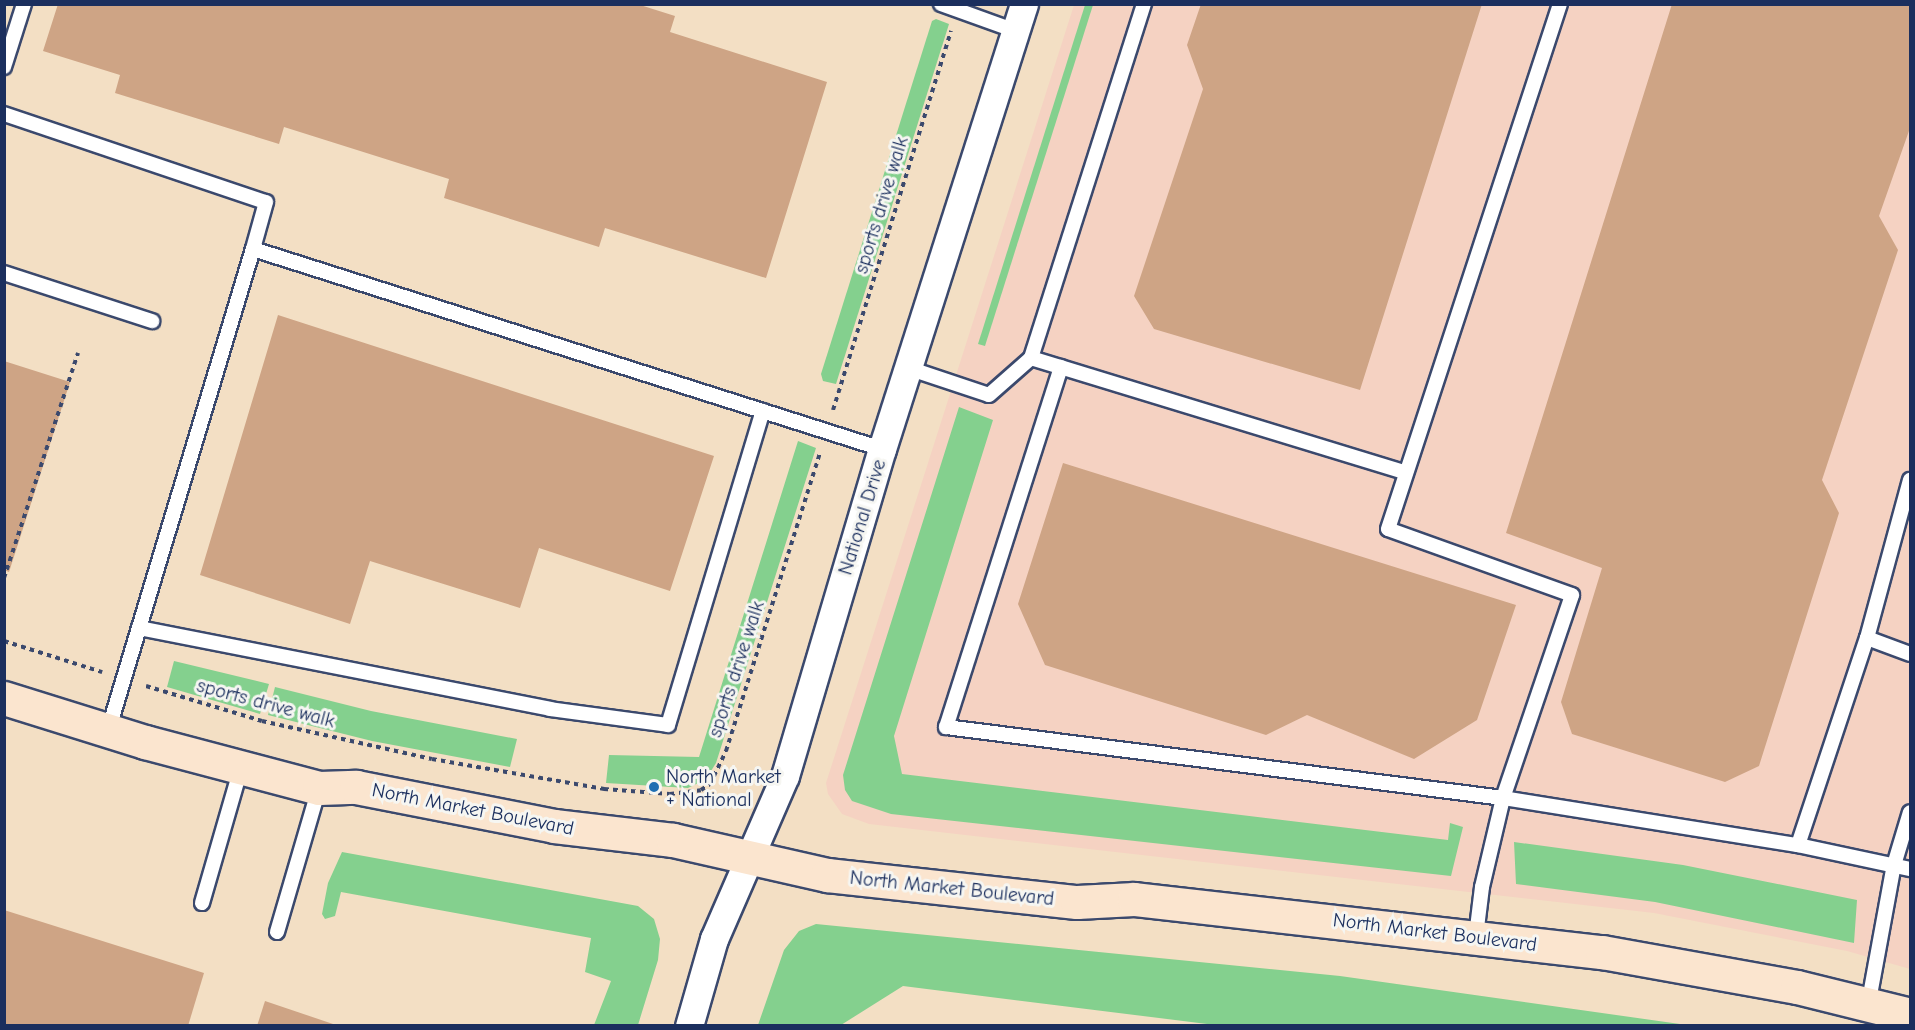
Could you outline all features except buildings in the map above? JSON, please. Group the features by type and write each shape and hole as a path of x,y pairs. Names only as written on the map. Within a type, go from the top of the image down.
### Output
{"main road":[{"name":"North Market Boulevard","path":"4,698 108,731 319,788 356,787 554,826 673,840 827,875 1077,902 1134,899 1476,936 1663,961 1911,1016"}],"street":[{"name":"National Drive","path":"689,1026 714,939 785,776 882,449 1024,4"}],"lane":[{"path":"4,66 24,4"},
{"path":"941,4 1016,31"},
{"path":"908,368 989,395 1031,358 1144,4"},
{"path":"1476,936 1482,887 1503,798 1572,596 1389,529 1560,4"},
{"path":"4,114 266,202 108,731"},
{"path":"253,249 882,449"},
{"path":"4,273 152,321"},
{"path":"1031,358 1406,473"},
{"path":"1061,367 946,727 1503,798 1798,845 1911,869"},
{"path":"139,628 550,709 668,725 763,411"},
{"path":"1798,845 1867,638 1911,480"},
{"path":"1867,638 1911,654"},
{"path":"202,903 241,768"},
{"path":"277,932 319,788"},
{"path":"1868,1006 1894,865 1911,812"}],"path":[{"name":"sports drive walk","path":"4,641 262,721 432,759 604,789 670,794 701,790 710,784 726,751 958,10"},
{"path":"4,578 78,353"}],"shaded area":[{"path":"1074,5 1910,5 1910,969 1847,951 1654,913 869,824 842,814 828,794 826,783"}],"green space":[{"path":"1085,5 1093,5 985,346 978,344"},
{"path":"936,19 949,24 836,384 823,381 821,374 932,21"},
{"path":"959,407 993,420 894,736 902,774 1448,840 1450,823 1463,827 1451,876 891,814 852,801 845,790 843,775"},
{"path":"798,441 816,448 716,763 706,779 688,788 606,783 609,755 699,757"},
{"path":"174,661 269,684 260,714 167,687"},
{"path":"275,687 371,711 517,739 510,767 372,741 268,715"},
{"path":"1514,842 1683,865 1857,900 1854,943 1655,902 1516,884"},
{"path":"342,852 638,906 654,919 660,939 658,960 638,1025 594,1025 611,981 585,972 591,938 341,892 335,916 325,919 322,914 328,883"},
{"path":"816,924 1340,976 1687,1025 1223,1026 903,986 841,1025 758,1025 784,950 799,931"}],"place":[{"name":"North Market + National","path":"654,787"}]}
